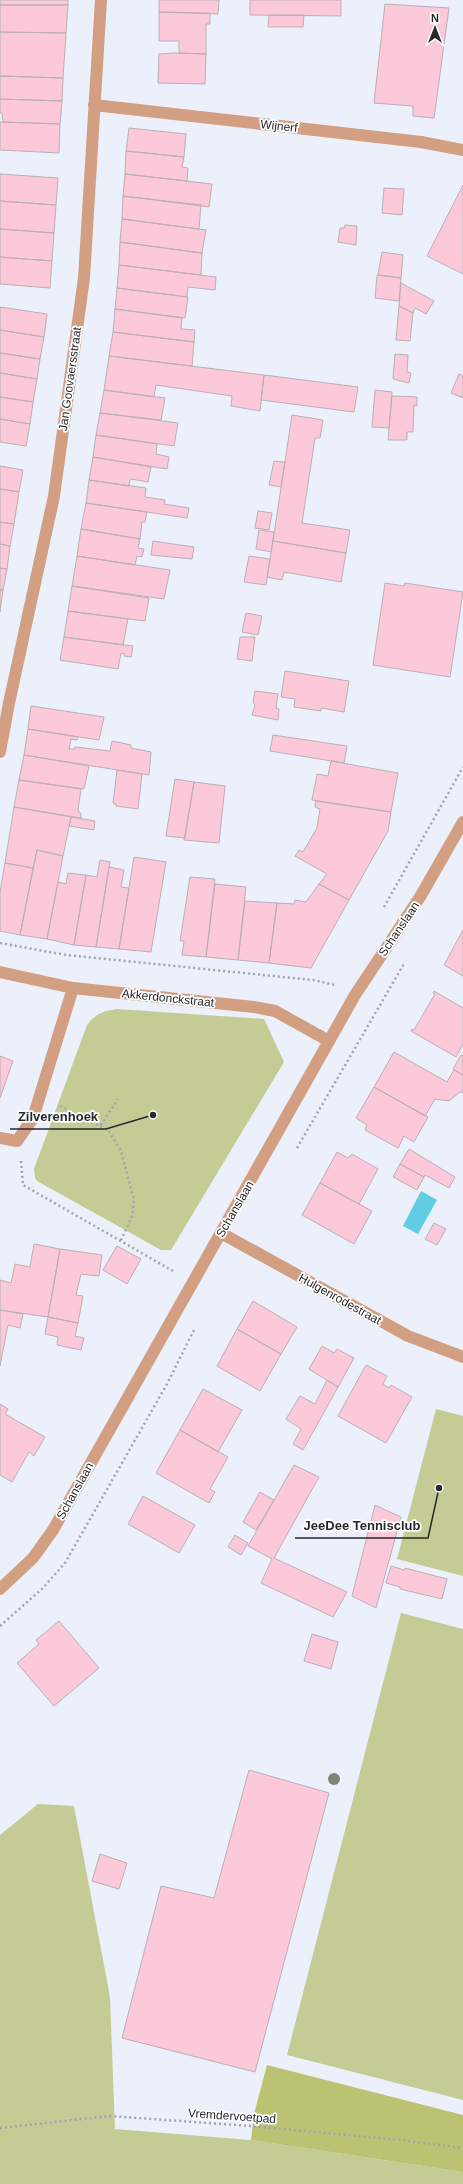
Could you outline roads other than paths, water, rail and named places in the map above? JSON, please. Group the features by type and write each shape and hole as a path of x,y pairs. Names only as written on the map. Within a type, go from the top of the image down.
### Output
{"street":[{"name":"Jan Goovaersstraat","path":"0,752 8,703 54,496 84,278 101,0"},
{"name":"Wijnerf","path":"94,105 421,142 463,150"},
{"name":"Schanslaan","path":"0,1589 33,1558 53,1530 329,1041 365,979 420,897 463,822"},
{"name":"Akkerdonckstraat","path":"0,972 73,988 254,1007 275,1011 329,1041"},
{"path":"0,1138 17,1141 33,1118 73,988"},
{"name":"Hulgenrodestraat","path":"221,1234 408,1336 463,1357"}],"water":[{"path":"421,1191 437,1200 418,1234 403,1226"}],"place":[{"name":"Zilverenhoek","path":"153,1115"},
{"name":"JeeDee Tennisclub","path":"439,1488"}]}
